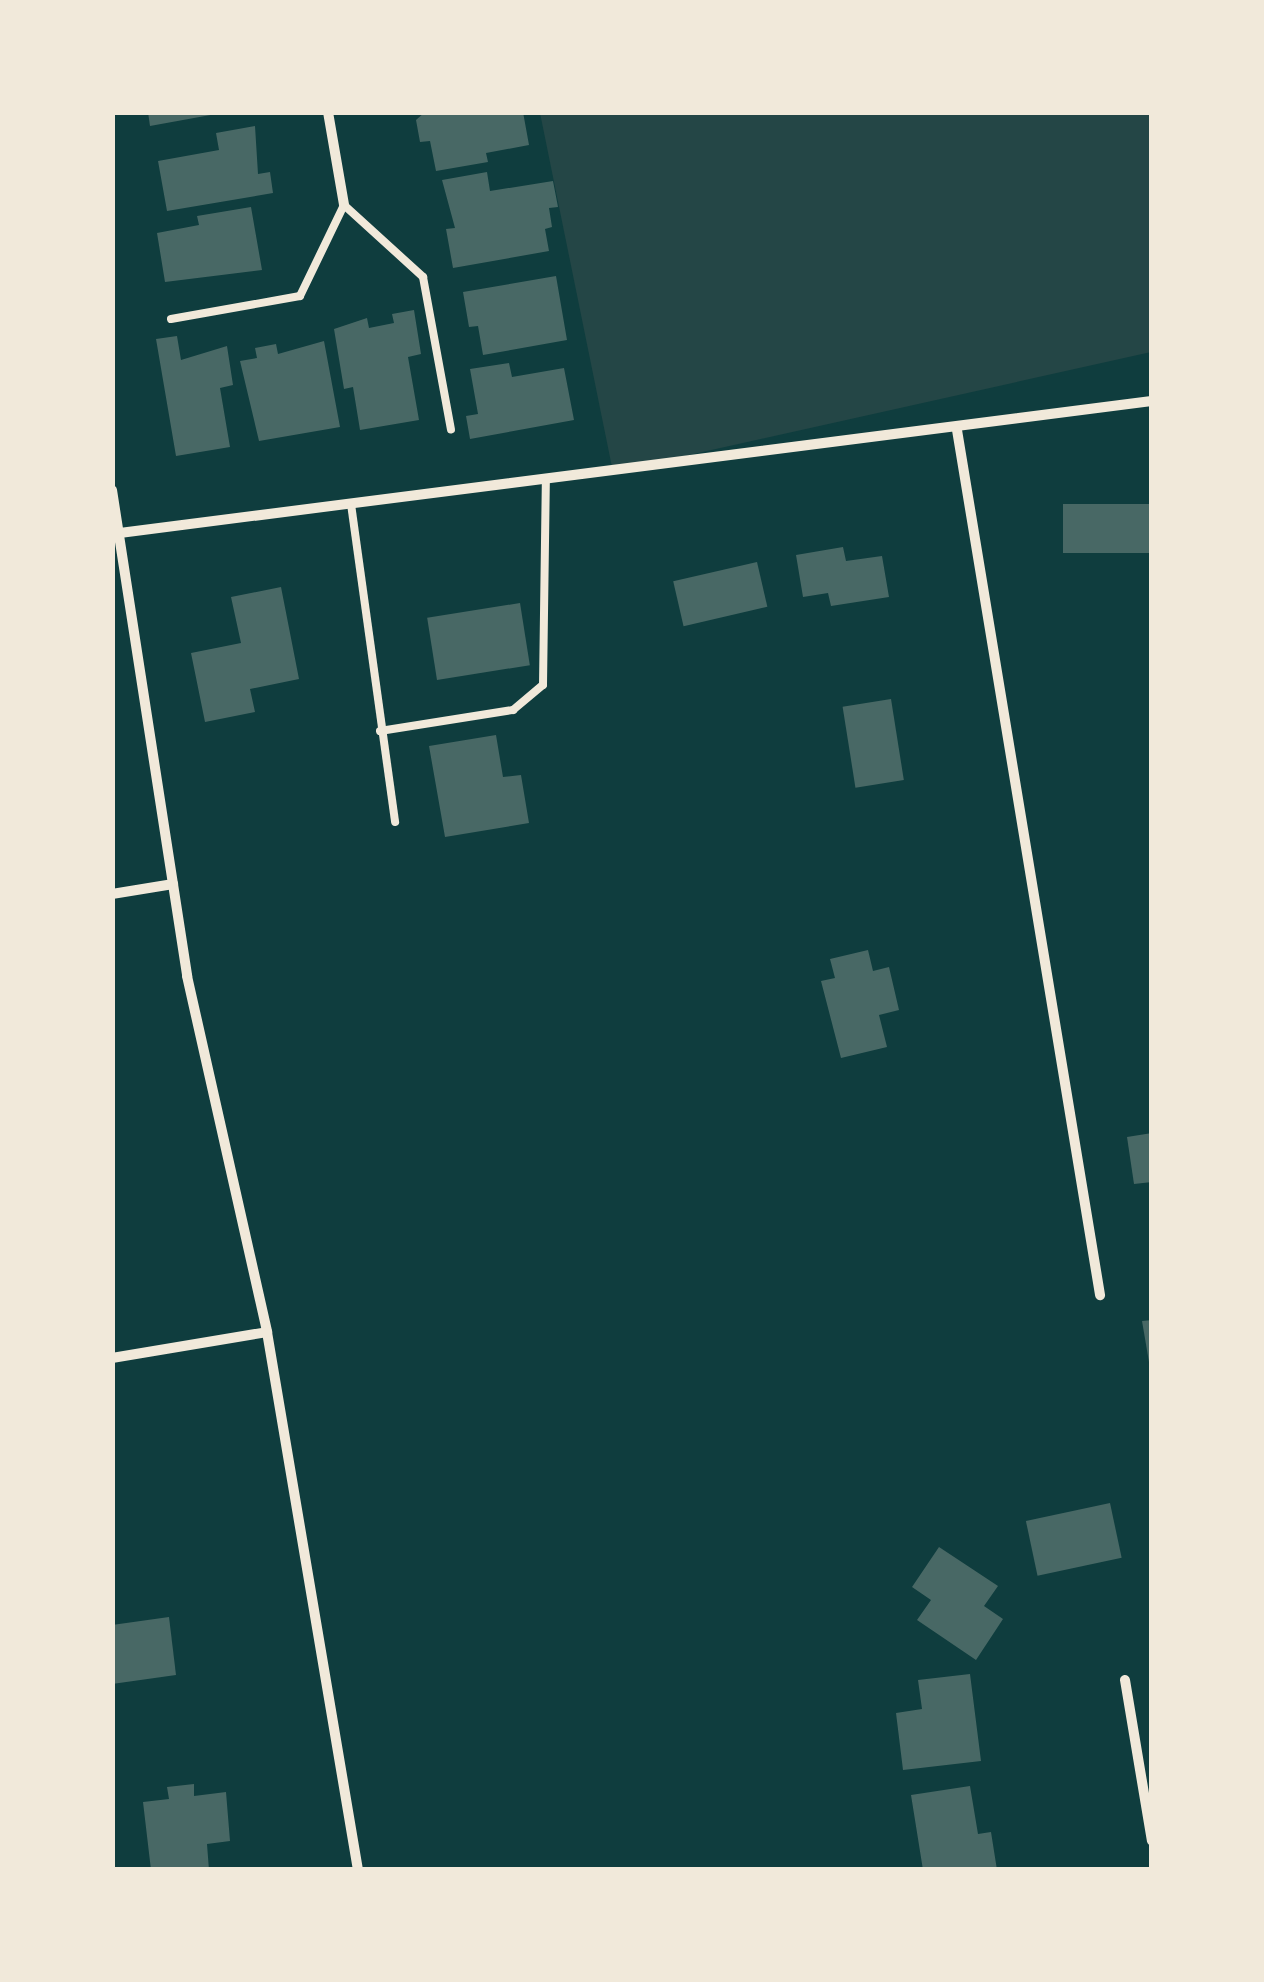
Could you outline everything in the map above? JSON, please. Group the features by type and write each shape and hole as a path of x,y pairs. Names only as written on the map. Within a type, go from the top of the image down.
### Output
{"street":[{"path":"328,112 344,206"},
{"path":"117,533 957,430 1152,401"},
{"path":"957,430 1100,1295"},
{"path":"112,490 173,884 266,1332 358,1870"},
{"path":"112,894 173,884"},
{"path":"112,1358 266,1332"},
{"path":"1125,1680 1152,1841"}],"lane":[{"path":"172,319 300,296 344,206 423,277 451,429"},
{"path":"380,732 513,710 543,685 546,480"},
{"path":"352,504 395,822"}],"shaded area":[{"path":"540,113 1151,113 1151,352 613,472"}],"building":[{"path":"148,112 216,112 216,114 150,126"},
{"path":"425,112 523,112 529,145 486,153 488,162 436,171 430,141 420,142 416,120"},
{"path":"255,126 258,174 270,172 273,193 167,211 158,161 219,150 216,133"},
{"path":"487,172 490,191 553,181 558,207 549,208 552,227 545,229 549,251 453,268 446,229 455,228 442,180"},
{"path":"251,207 262,270 165,282 157,233 199,225 197,216"},
{"path":"556,276 567,340 483,355 478,326 469,327 463,292"},
{"path":"414,310 421,354 408,357 419,420 360,430 353,387 344,389 334,329 367,318 369,328 394,323 392,314"},
{"path":"177,336 181,360 227,346 233,385 220,388 230,447 176,456 156,339"},
{"path":"324,341 340,427 259,441 240,361 257,358 255,348 276,344 278,354"},
{"path":"509,363 512,377 564,368 574,420 470,439 466,416 478,414 470,369"},
{"path":"1063,504 1152,504 1152,553 1063,553"},
{"path":"843,547 846,561 882,556 889,597 831,606 828,593 803,597 796,555"},
{"path":"757,562 767,607 684,626 673,581"},
{"path":"281,587 299,679 250,689 255,712 205,722 191,653 241,643 231,597"},
{"path":"520,603 530,665 437,680 427,618"},
{"path":"891,699 904,780 855,788 843,707"},
{"path":"496,735 503,777 521,775 529,823 445,837 429,746"},
{"path":"868,950 873,971 889,967 899,1010 879,1015 887,1047 841,1058 821,981 835,978 830,959"},
{"path":"1152,1133 1152,1182 1134,1184 1127,1137"},
{"path":"1152,1320 1152,1362 1149,1362 1142,1321"},
{"path":"1110,1503 1122,1558 1038,1576 1026,1521"},
{"path":"939,1547 998,1586 984,1606 1003,1619 976,1660 917,1620 931,1600 912,1587"},
{"path":"169,1617 176,1675 112,1684 112,1625"},
{"path":"970,1674 981,1761 903,1770 896,1713 922,1709 918,1680"},
{"path":"194,1784 194,1796 226,1792 230,1841 207,1844 209,1870 151,1870 143,1802 169,1799 167,1787"},
{"path":"970,1786 978,1834 991,1832 997,1870 923,1870 911,1795"}]}
